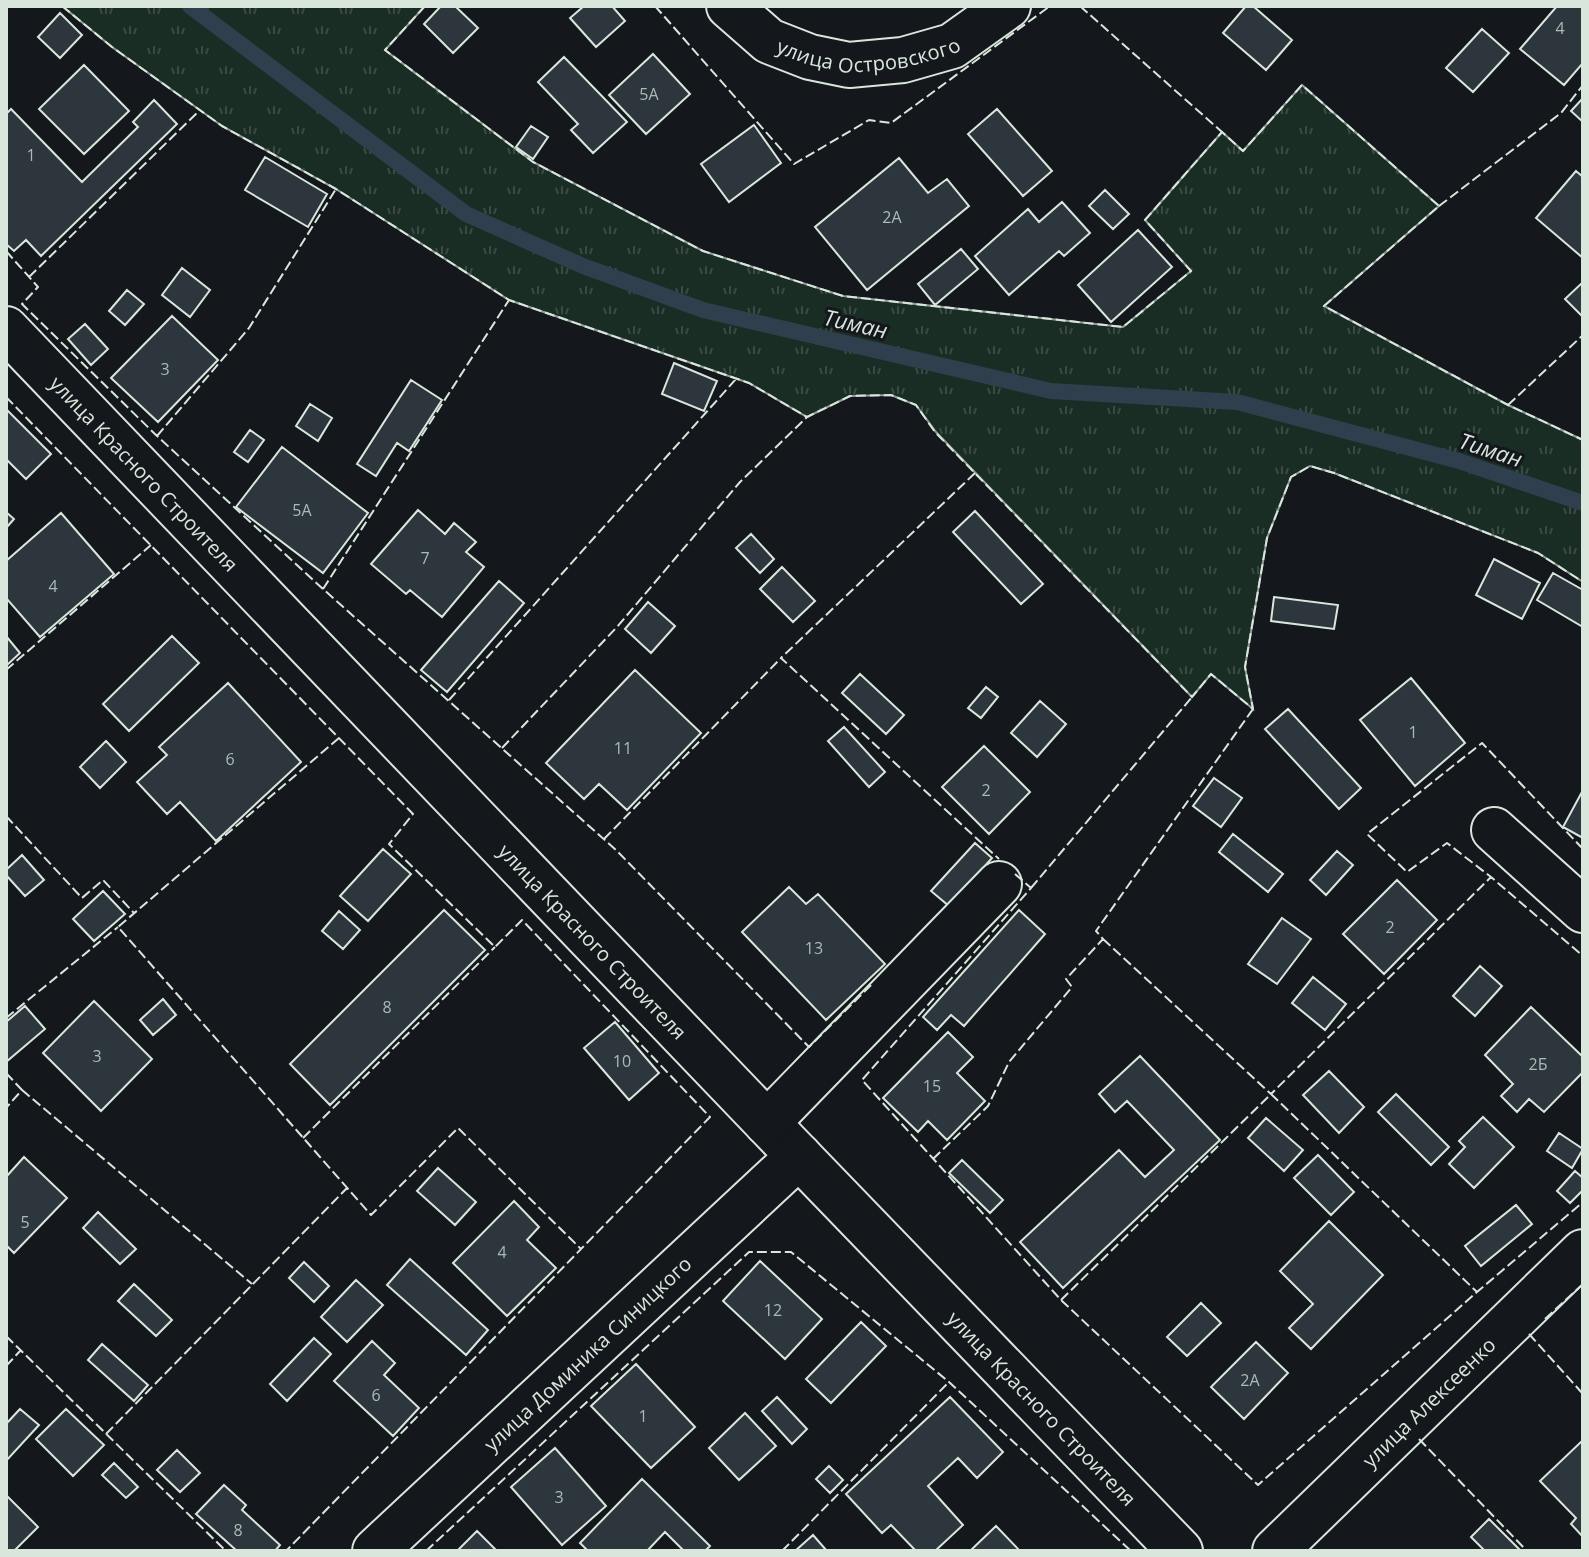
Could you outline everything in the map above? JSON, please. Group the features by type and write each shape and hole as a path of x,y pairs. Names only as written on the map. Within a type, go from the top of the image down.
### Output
{"street":[{"name":"улица Островского","path":"729,6 769,41 810,57 849,65 903,60 952,46 1008,6"},
{"name":"улица Красного Строителя","path":"10,342 1180,1551"},
{"path":"1494,830 1583,910"},
{"path":"767,1123 999,884"},
{"name":"улица Доминика Синицкого","path":"375,1551 799,1156"},
{"name":"улица Алексеенко","path":"1275,1551 1583,1252"}],"green space":[{"path":"62,6 425,6 385,50 533,162 703,251 843,296 1123,327 1191,271 1145,220 1222,132 1243,151 1302,85 1439,206 1324,306 1508,405 1583,440 1583,582 1538,553 1310,466 1291,477 1267,538 1245,667 1253,709 1211,674 1192,697 936,432 916,405 891,395 850,396 807,417 749,383 509,300 336,189 222,126 112,47"}],"building":[{"path":"441,6 455,6 478,28 453,53 424,24"},
{"path":"584,6 612,6 625,21 596,47 570,18"},
{"path":"1246,6 1253,6 1292,40 1266,70 1223,33"},
{"path":"1557,6 1583,8 1583,63 1564,85 1520,49"},
{"path":"60,13 82,35 60,58 38,37"},
{"path":"1482,29 1509,53 1473,92 1446,68"},
{"path":"653,54 690,94 646,134 609,95"},
{"path":"564,57 627,122 593,153 571,130 578,124 538,82"},
{"path":"84,65 129,111 84,154 39,109"},
{"path":"1583,98 1583,122 1571,111"},
{"path":"154,100 177,124 41,256 26,240 14,251 6,244 6,114 11,109 82,182 138,127 133,122"},
{"path":"997,109 1052,171 1023,196 968,134"},
{"path":"754,125 781,163 729,202 701,164"},
{"path":"531,126 548,137 533,159 516,147"},
{"path":"265,157 327,194 308,227 245,190"},
{"path":"899,158 928,193 947,179 969,206 867,290 815,227"},
{"path":"1576,171 1583,177 1583,258 1536,218"},
{"path":"1105,190 1129,214 1113,229 1089,206"},
{"path":"1062,202 1090,233 1064,256 1059,251 1009,295 975,256 1028,209 1039,222"},
{"path":"1138,230 1172,267 1111,322 1078,285"},
{"path":"961,249 978,269 935,305 918,284"},
{"path":"182,268 210,290 190,317 162,295"},
{"path":"1583,282 1583,317 1565,299"},
{"path":"127,290 144,304 125,325 109,311"},
{"path":"172,316 218,360 158,422 111,378"},
{"path":"85,324 108,349 91,365 68,339"},
{"path":"674,363 717,381 704,411 662,394"},
{"path":"411,380 442,400 409,451 397,443 376,476 357,464"},
{"path":"310,404 332,418 318,441 296,426"},
{"path":"6,409 51,454 26,479 6,459"},
{"path":"250,430 264,440 248,462 234,452"},
{"path":"282,447 368,513 323,573 236,507"},
{"path":"418,510 445,534 454,523 476,542 466,552 484,567 442,617 410,590 406,594 371,564"},
{"path":"975,511 1043,584 1021,604 953,532"},
{"path":"6,512 14,519 6,528"},
{"path":"61,513 114,574 40,637 6,598 6,561"},
{"path":"751,534 774,559 760,573 736,548"},
{"path":"1494,559 1540,583 1522,619 1476,595"},
{"path":"782,567 815,601 793,622 760,589"},
{"path":"1553,573 1583,590 1583,627 1537,600"},
{"path":"499,581 524,603 447,692 421,670"},
{"path":"1274,597 1338,605 1334,629 1271,621"},
{"path":"648,602 675,626 651,653 625,629"},
{"path":"6,636 20,653 6,666"},
{"path":"172,636 199,663 129,731 103,704"},
{"path":"635,670 701,733 627,810 599,784 584,799 546,763"},
{"path":"860,674 904,715 886,734 842,693"},
{"path":"1411,678 1465,743 1415,786 1360,720"},
{"path":"228,683 301,762 216,841 180,802 167,814 137,782 167,755 159,747"},
{"path":"986,687 998,697 981,718 968,708"},
{"path":"1040,701 1066,724 1037,757 1011,733"},
{"path":"1288,709 1361,788 1339,809 1265,729"},
{"path":"844,727 885,772 869,787 828,741"},
{"path":"106,741 126,762 100,788 80,767"},
{"path":"984,746 1030,792 989,834 942,787"},
{"path":"1214,778 1242,798 1221,827 1193,806"},
{"path":"1583,790 1583,838 1563,827"},
{"path":"1233,834 1283,874 1268,892 1219,852"},
{"path":"975,843 992,858 949,906 931,891"},
{"path":"383,849 411,874 368,921 340,896"},
{"path":"1337,851 1353,865 1326,895 1310,880"},
{"path":"22,855 44,880 25,896 6,875 6,870"},
{"path":"1397,880 1437,920 1384,974 1343,934"},
{"path":"789,887 806,904 818,894 885,964 826,1020 742,932"},
{"path":"103,891 125,914 94,941 73,919"},
{"path":"444,910 485,950 330,1105 290,1064"},
{"path":"1019,910 1045,934 964,1026 951,1015 937,1030 923,1017"},
{"path":"339,911 360,930 343,949 322,931"},
{"path":"1282,918 1311,939 1277,984 1248,964"},
{"path":"1480,966 1502,986 1475,1016 1453,996"},
{"path":"1313,977 1346,1004 1325,1030 1292,1003"},
{"path":"163,999 176,1015 153,1035 140,1020"},
{"path":"94,1001 152,1059 101,1111 43,1053"},
{"path":"25,1006 45,1029 6,1062 6,1022"},
{"path":"1531,1007 1583,1057 1583,1072 1544,1112 1529,1099 1517,1112 1501,1096 1513,1084 1485,1055"},
{"path":"615,1022 659,1073 629,1100 584,1048"},
{"path":"948,1032 973,1057 957,1073 985,1101 947,1140 928,1121 918,1132 883,1098"},
{"path":"1140,1056 1220,1140 1063,1288 1020,1242 1119,1150 1145,1177 1174,1150 1127,1101 1115,1112 1099,1094"},
{"path":"1329,1071 1364,1107 1339,1133 1303,1095"},
{"path":"1396,1094 1449,1147 1431,1165 1378,1112"},
{"path":"1483,1117 1514,1147 1474,1188 1449,1164 1465,1147 1459,1141"},
{"path":"1266,1118 1303,1150 1284,1171 1248,1138"},
{"path":"1559,1133 1583,1149 1572,1168 1547,1151"},
{"path":"1318,1155 1354,1192 1331,1215 1294,1178"},
{"path":"24,1157 67,1198 14,1253 6,1245 6,1177"},
{"path":"962,1160 1003,1200 990,1213 949,1173"},
{"path":"438,1168 476,1202 455,1225 417,1191"},
{"path":"1575,1171 1583,1178 1583,1190 1570,1203 1557,1191"},
{"path":"514,1201 539,1227 527,1240 556,1268 507,1316 453,1263"},
{"path":"1516,1205 1532,1224 1481,1266 1465,1246"},
{"path":"98,1212 136,1249 120,1264 83,1228"},
{"path":"1329,1221 1383,1275 1311,1349 1289,1328 1313,1304 1280,1271"},
{"path":"410,1259 488,1330 466,1355 387,1285"},
{"path":"760,1261 822,1319 785,1359 723,1301"},
{"path":"304,1262 329,1286 314,1302 289,1278"},
{"path":"356,1280 383,1305 347,1342 321,1317"},
{"path":"134,1284 172,1320 156,1336 118,1301"},
{"path":"1201,1303 1221,1323 1187,1356 1167,1337"},
{"path":"861,1322 886,1346 831,1403 806,1379"},
{"path":"314,1338 331,1354 287,1401 270,1384"},
{"path":"372,1341 395,1363 384,1375 419,1408 393,1436 334,1381"},
{"path":"1256,1342 1288,1373 1244,1419 1211,1387"},
{"path":"102,1344 148,1385 134,1401 88,1360"},
{"path":"636,1364 695,1427 651,1468 591,1406"},
{"path":"777,1397 807,1429 792,1444 762,1411"},
{"path":"950,1397 1003,1452 977,1478 958,1458 928,1486 963,1525 935,1551 916,1551 891,1525 882,1533 846,1494"},
{"path":"20,1409 39,1425 6,1461 6,1424"},
{"path":"66,1409 104,1445 73,1476 36,1439"},
{"path":"745,1413 776,1446 739,1480 709,1448"},
{"path":"1583,1440 1583,1537 1571,1524 1576,1518 1540,1481"},
{"path":"555,1448 606,1506 562,1545 511,1487"},
{"path":"177,1450 200,1473 180,1492 157,1470"},
{"path":"114,1463 138,1487 126,1498 102,1475"},
{"path":"829,1466 843,1480 830,1493 816,1479"},
{"path":"642,1479 710,1546 705,1551 684,1551 665,1532 647,1551 588,1551 580,1543"},
{"path":"224,1485 246,1505 242,1510 280,1545 275,1551 237,1551 196,1514"},
{"path":"6,1495 38,1527 14,1551 6,1551"},
{"path":"1489,1519 1521,1551 1485,1551 1471,1537"},
{"path":"996,1526 1020,1551 970,1551"},
{"path":"477,1531 497,1551 457,1551"},
{"path":"813,1535 827,1551 795,1551"}],"waterway":[{"name":"Тиман","path":"190,6 466,214 583,266 703,310 1051,391 1237,402 1459,461 1583,503"}],"fence":[{"path":"62,6 112,47 222,126 336,189 509,300 749,383 807,417"},
{"path":"425,6 385,50 533,162 703,251 843,296 1123,327 1191,271 1145,220 1222,132 1243,151 1302,85 1439,206 1324,306 1508,405 1583,440"},
{"path":"655,6 794,164 869,120 891,123 1050,6"},
{"path":"1080,6 1222,132"},
{"path":"1439,206 1561,113 1583,85"},
{"path":"29,277 200,110"},
{"path":"157,436 249,328 336,189"},
{"path":"6,251 38,287 22,304 157,436 323,589 616,850 809,1047 872,984"},
{"path":"323,589 509,300"},
{"path":"1508,405 1583,335"},
{"path":"449,700 736,379"},
{"path":"502,748 617,627 740,482 807,417 850,396 891,395 916,405 935,432 1192,697 1211,674 1253,709 1245,667 1267,538 1291,477 1310,466 1538,553 1583,582"},
{"path":"6,397 413,814 389,844 495,947 522,920 710,1117 286,1551"},
{"path":"975,473 781,658 999,859"},
{"path":"6,670 151,545"},
{"path":"604,839 781,658"},
{"path":"1031,888 1192,697"},
{"path":"933,1159 988,1106 1009,1062 1072,987 1066,979 1103,939 1096,931 1253,709"},
{"path":"339,738 118,927 371,1215 458,1128 581,1249"},
{"path":"1583,849 1482,743 1367,834 1407,872 1447,843 1583,956"},
{"path":"6,816 82,898 103,880 134,913"},
{"path":"1015,874 1031,888 862,1080 1061,1300 1258,1485 1583,1202"},
{"path":"1103,939 1271,1094 1491,877"},
{"path":"6,1018 118,927"},
{"path":"303,1138 495,947"},
{"path":"6,1073 22,1090 6,1108"},
{"path":"22,1090 252,1284"},
{"path":"1061,1300 1271,1094 1477,1292"},
{"path":"106,1434 347,1188"},
{"path":"426,1551 749,1252 791,1252 949,1382 1131,1551"},
{"path":"1545,1319 1583,1284"},
{"path":"1529,1334 1583,1394"},
{"path":"6,1336 226,1551"},
{"path":"6,1366 21,1350"},
{"path":"782,1551 949,1382"},
{"path":"1419,1439 1527,1551"}]}
